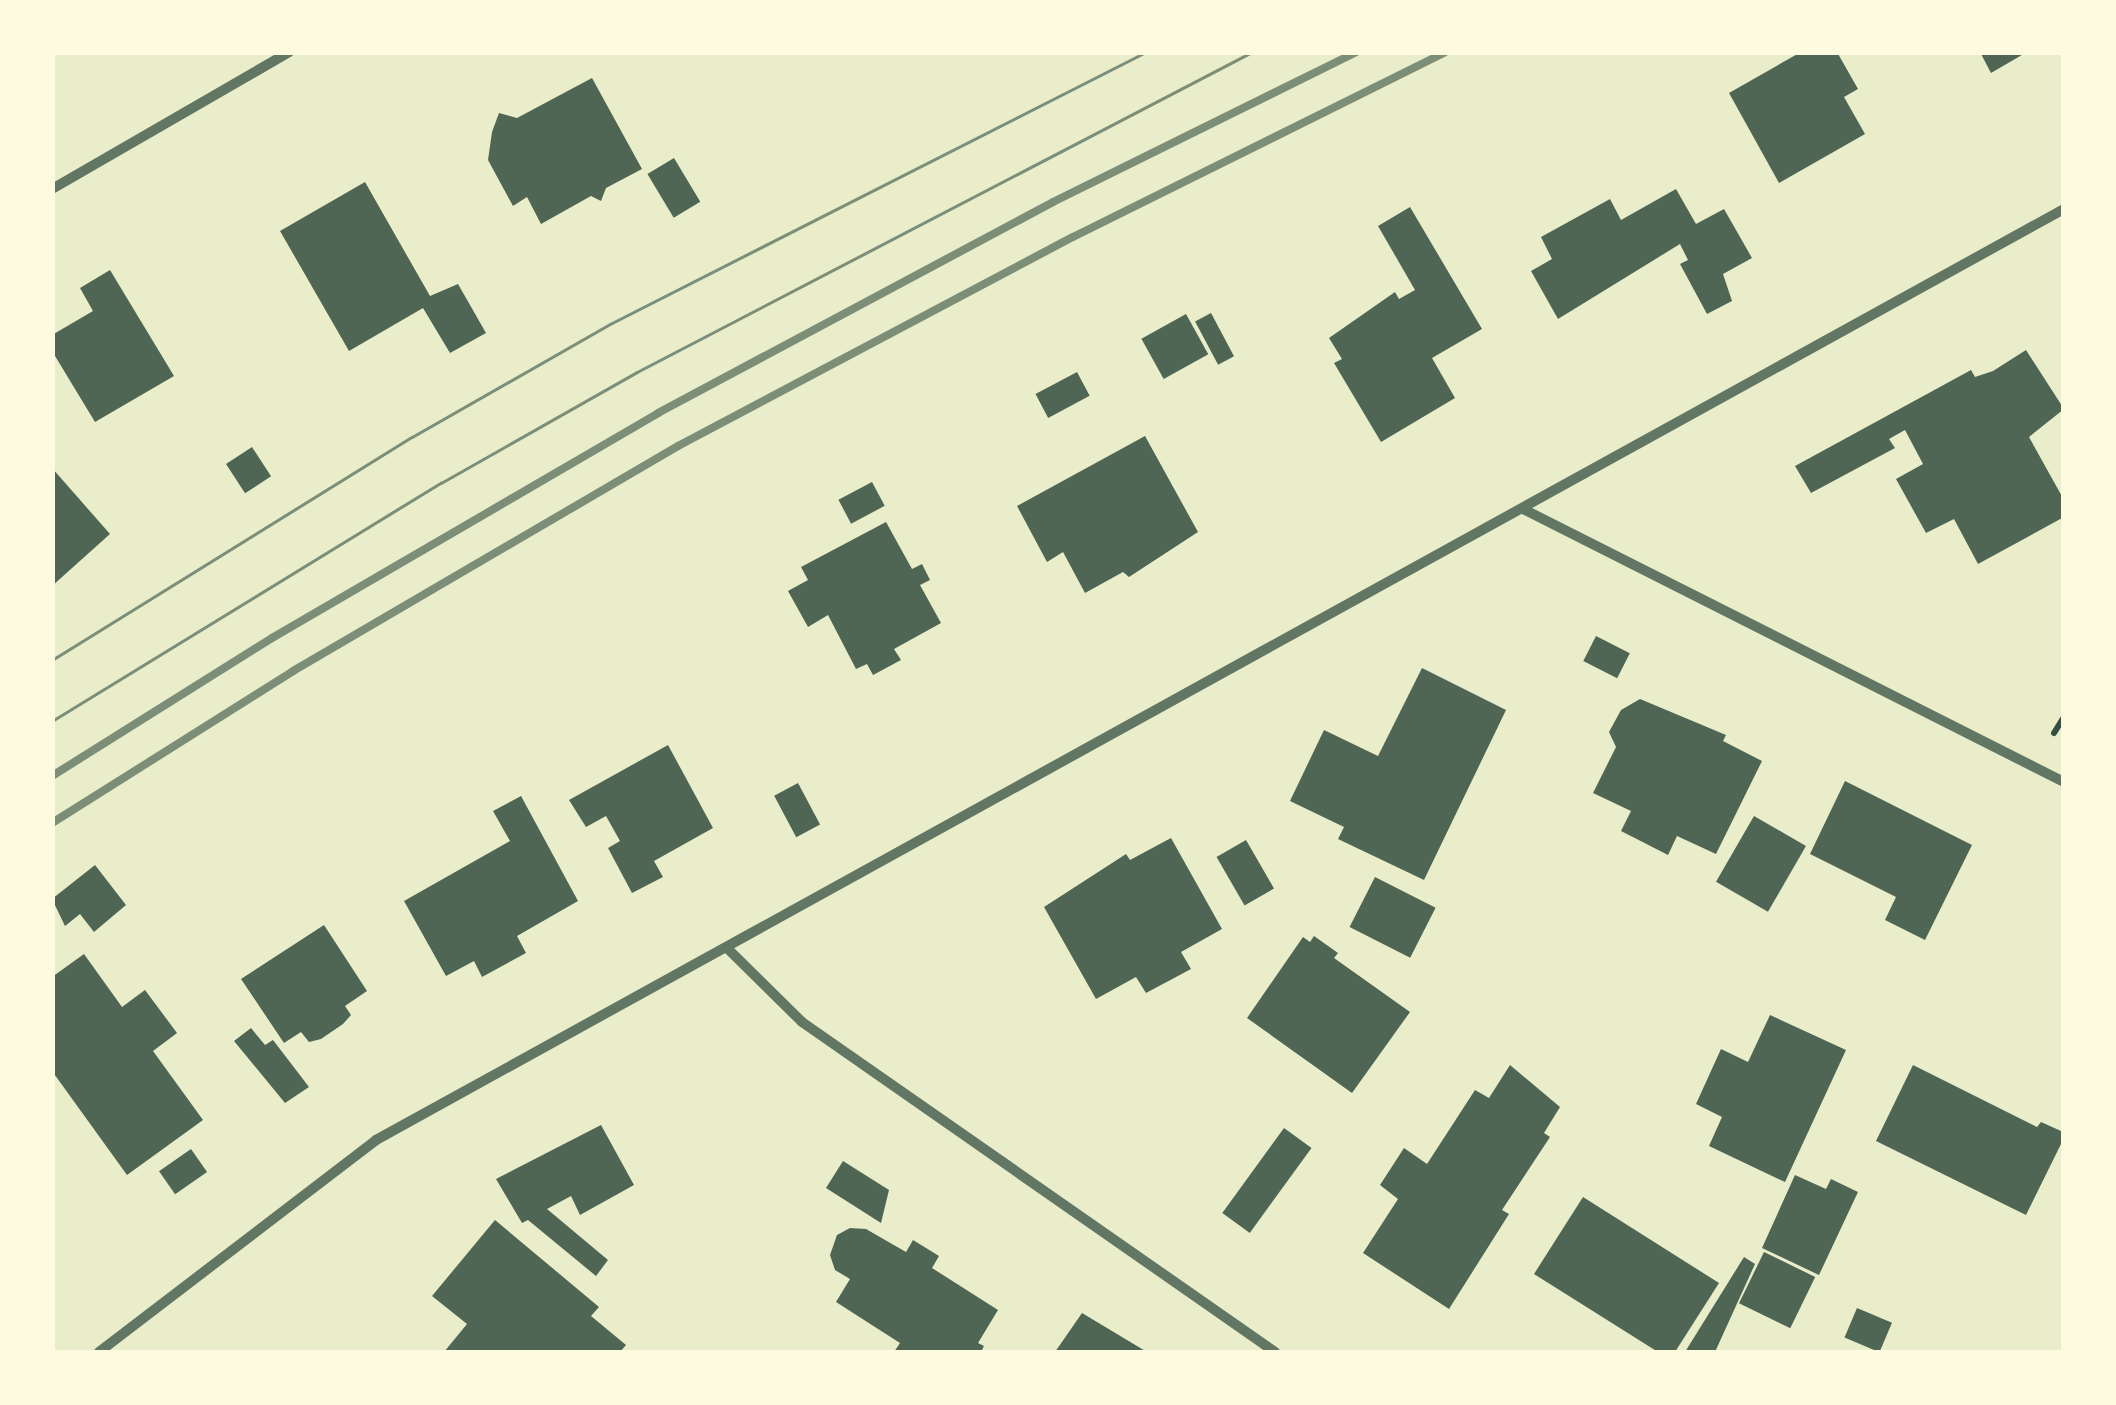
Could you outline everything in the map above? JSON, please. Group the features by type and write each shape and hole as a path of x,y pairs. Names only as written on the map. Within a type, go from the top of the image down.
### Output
{"street":[{"path":"52,189 289,52"},
{"path":"99,1352 376,1140 659,978 728,949 2064,209"},
{"path":"1525,510 2064,782"},
{"path":"728,949 802,1022 1276,1352"}],"building":[{"path":"1801,52 1837,52 1858,89 1844,97 1865,134 1779,183 1729,93"},
{"path":"1980,52 2027,52 1991,73"},
{"path":"592,78 642,169 606,188 601,201 591,196 541,224 527,197 513,206 488,160 492,132 499,113 517,118"},
{"path":"674,158 700,202 674,218 647,174"},
{"path":"365,182 430,296 458,284 486,333 450,353 423,308 349,351 280,231"},
{"path":"1676,189 1696,224 1724,209 1752,258 1723,274 1732,301 1707,314 1680,264 1688,260 1680,244 1558,319 1531,271 1552,259 1541,237 1610,199 1621,220"},
{"path":"1410,207 1482,329 1432,358 1455,398 1381,442 1334,363 1342,359 1329,338 1395,292 1399,299 1415,290 1378,226"},
{"path":"110,270 174,376 95,422 52,351 52,335 93,311 80,288"},
{"path":"1211,313 1234,356 1218,365 1195,321"},
{"path":"1186,314 1208,354 1164,379 1141,339"},
{"path":"2026,350 2064,409 2029,437 2064,500 2064,517 1978,564 1954,519 1926,533 1896,479 1923,464 1905,430 1889,439 1895,448 1811,493 1795,466 1971,370 1975,377 1993,371"},
{"path":"1077,372 1090,396 1048,418 1036,394"},
{"path":"1145,436 1198,532 1129,577 1123,572 1085,593 1063,552 1047,562 1017,506"},
{"path":"252,447 271,476 245,493 226,464"},
{"path":"52,468 110,534 52,586"},
{"path":"872,482 885,506 851,524 838,500"},
{"path":"886,522 912,569 922,564 930,580 920,585 941,623 894,649 901,660 873,675 867,664 856,669 828,615 808,627 788,591 808,580 801,567"},
{"path":"1596,636 1630,653 1617,678 1583,661"},
{"path":"1422,668 1506,710 1424,880 1338,839 1344,827 1290,801 1324,730 1378,756"},
{"path":"1640,699 1726,735 1723,741 1762,761 1716,854 1677,836 1668,855 1621,831 1631,811 1593,793 1616,747 1609,732 1621,710"},
{"path":"668,745 713,828 654,861 663,877 632,893 608,848 620,841 606,816 586,827 569,800"},
{"path":"1845,781 1972,845 1925,940 1885,920 1896,897 1810,854"},
{"path":"798,783 820,824 796,837 774,796"},
{"path":"521,796 578,901 517,936 526,953 482,977 474,961 446,976 404,901 510,841 493,811"},
{"path":"1754,816 1806,846 1768,912 1716,882"},
{"path":"1171,838 1222,929 1181,952 1191,969 1146,993 1136,977 1096,999 1044,907 1126,854 1130,860"},
{"path":"1246,840 1274,888 1245,905 1217,857"},
{"path":"95,865 126,905 94,932 80,914 65,926 52,899"},
{"path":"1375,877 1436,908 1410,958 1350,927"},
{"path":"324,925 367,991 345,1006 351,1015 343,1024 321,1039 309,1042 301,1032 284,1043 241,979"},
{"path":"1314,936 1338,953 1334,958 1410,1012 1352,1093 1247,1018 1303,937 1310,942"},
{"path":"84,954 122,1007 145,990 177,1033 153,1051 203,1120 127,1175 52,1071 52,977"},
{"path":"1770,1015 1846,1050 1785,1182 1709,1146 1722,1117 1696,1104 1721,1049 1748,1062"},
{"path":"251,1028 265,1045 273,1040 309,1087 285,1103 234,1041"},
{"path":"1510,1065 1560,1107 1544,1133 1550,1137 1502,1210 1509,1214 1449,1309 1363,1253 1398,1199 1380,1185 1404,1148 1427,1164 1475,1090 1489,1098"},
{"path":"1913,1065 2037,1127 2041,1122 2061,1131 2063,1140 2026,1215 1876,1141"},
{"path":"601,1125 634,1185 580,1215 571,1196 547,1209 608,1260 596,1276 528,1220 522,1223 496,1179"},
{"path":"1284,1128 1312,1148 1250,1233 1222,1213"},
{"path":"191,1149 207,1172 175,1194 159,1171"},
{"path":"843,1161 889,1190 881,1223 826,1188"},
{"path":"1795,1175 1826,1189 1831,1179 1858,1192 1819,1275 1762,1248"},
{"path":"1583,1197 1719,1283 1675,1352 1658,1352 1534,1274"},
{"path":"495,1220 599,1307 591,1316 626,1345 620,1352 444,1352 467,1324 432,1296"},
{"path":"850,1228 866,1229 906,1252 913,1240 939,1256 932,1268 998,1310 978,1343 984,1346 981,1352 894,1352 900,1343 836,1302 850,1279 835,1270 830,1255 837,1235"},
{"path":"1764,1252 1815,1277 1790,1328 1739,1303"},
{"path":"1744,1257 1755,1264 1715,1352 1685,1352"},
{"path":"1857,1308 1892,1323 1880,1352 1844,1337"},
{"path":"1082,1313 1147,1352 1055,1352"}],"tram line":[{"path":"52,660 412,437 610,324 1146,52"},
{"path":"52,721 441,483 637,372 1252,52"}],"railway":[{"path":"52,776 272,638 658,413 1053,202 1356,52"},
{"path":"52,823 293,671 678,446 1073,237 1445,52"}]}
